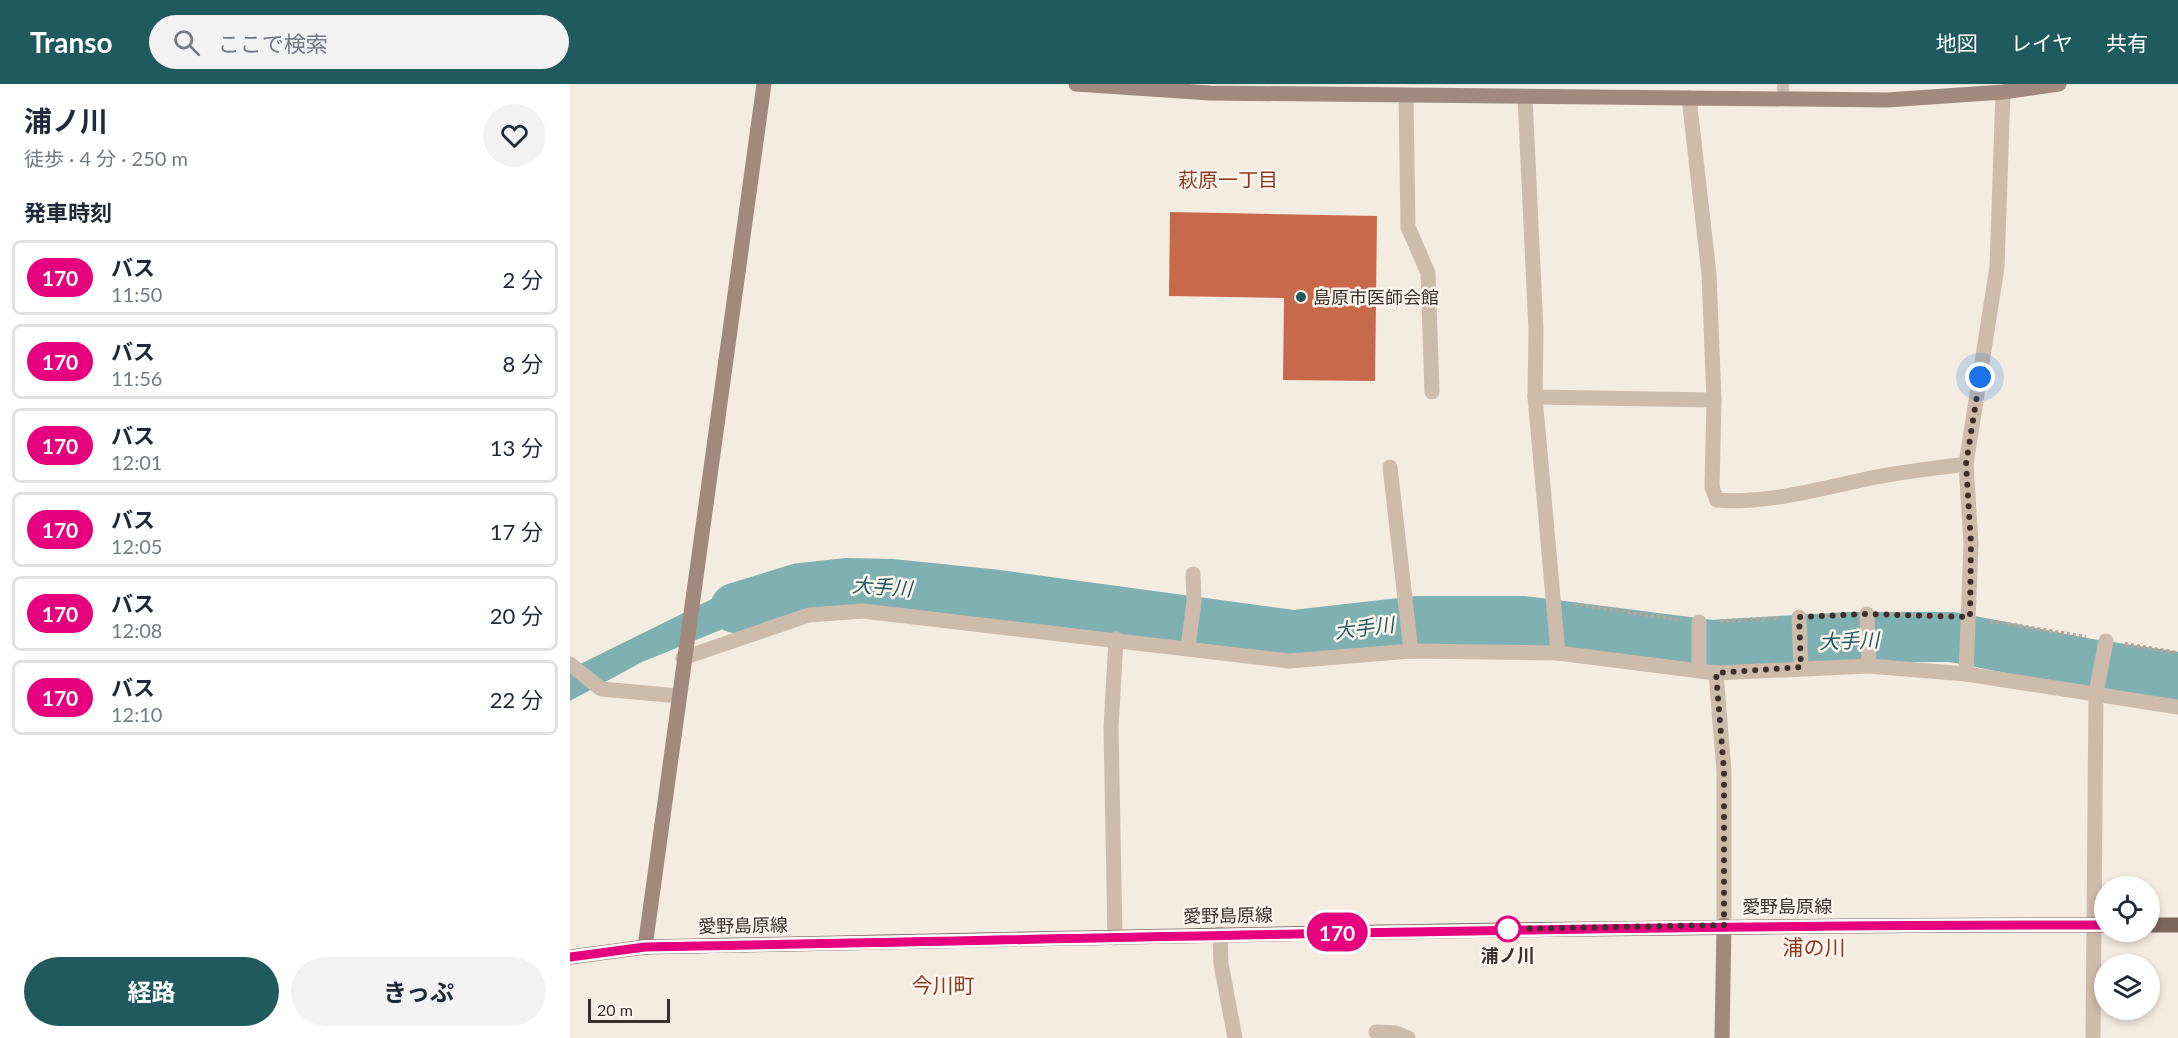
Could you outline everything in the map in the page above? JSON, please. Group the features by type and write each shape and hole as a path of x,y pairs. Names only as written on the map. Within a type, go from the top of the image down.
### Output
{"main road":[{"name":"愛野島原線","path":"570,957 645,947 1220,934 1724,925 2094,925"},
{"path":"2160,925 2178,925"}],"street":[{"path":"645,947 683,655 764,84"},
{"path":"1076,84 1210,93 1785,100 1887,100 2003,93 2059,84"},
{"path":"1967,668 1971,544 1966,464 1997,267 2003,93"},
{"path":"1406,96 1408,227 1428,273 1432,392"},
{"path":"1525,97 1536,331 1535,397 1558,648"},
{"path":"1689,98 1709,274 1714,400 1712,487 1717,500 1733,501 1818,491 1907,471 1966,464"},
{"path":"1535,397 1714,400"},
{"path":"1390,467 1410,647"},
{"path":"1188,644 1194,601 1193,574"},
{"path":"683,655 809,615 863,611 1116,639 1188,644 1289,661 1410,647 1558,648 1699,668 1716,673 1800,663 1869,662 1967,668 2097,688 2178,707"},
{"path":"1867,617 1869,662"},
{"path":"1800,620 1800,663"},
{"path":"1699,624 1699,668"},
{"path":"1115,938 1111,727 1116,639"},
{"path":"2099,876 2097,688 2106,644"},
{"path":"570,664 601,688 679,696"},
{"path":"1716,673 1724,771 1722,1038"},
{"path":"1220,934 1221,964 1235,1038"},
{"path":"2093,1038 2099,942"},
{"path":"1376,1032 1396,1033 1408,1038"}],"lane":[{"path":"1783,84 1785,100"}],"path":[{"path":"1554,604 1699,624 1867,617 1970,620 2106,644 2178,653"}],"water":[{"path":"734,588 800,588 723,629 642,662 570,701 570,669"}],"building":[{"name":"島原市医師会館","path":"1170,212 1377,216 1375,381 1283,380 1284,298 1169,296"}],"waterway":[{"name":"大手川","path":"735,608 800,588 846,583 893,584 991,594 1293,635 1417,621 1524,621 1712,645 1849,637 1952,637 2090,664 2178,677"}],"bus line":[{"name":"170","path":"570,957 645,947 1220,934 1724,925 2094,925"}],"place":[{"name":"島原市医師会館","path":"1301,297"},
{"name":"浦ノ川","path":"1508,929"}],"district":[{"name":"萩原一丁目","path":"1228,179"},
{"name":"浦の川","path":"1814,946"},
{"name":"今川町","path":"943,984"}],"route":[{"path":"1508,929 1724,925 1724,771 1716,673 1801,667 1799,617 1867,614 1970,617 1971,544 1966,464 1980,377"}]}
